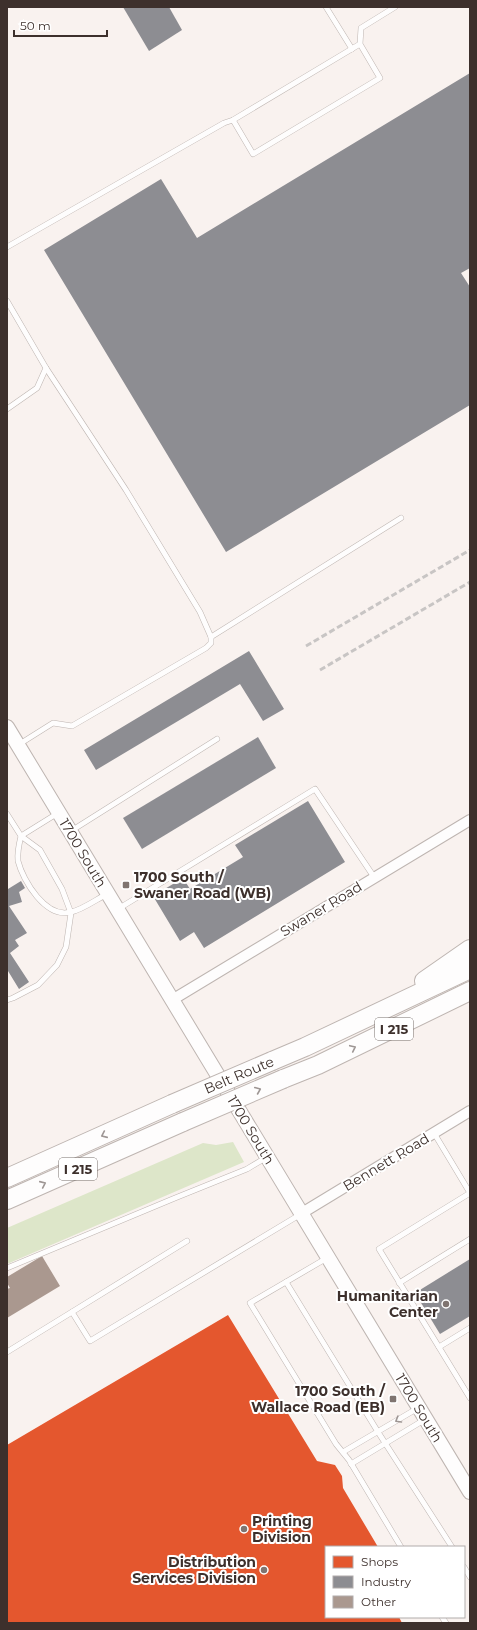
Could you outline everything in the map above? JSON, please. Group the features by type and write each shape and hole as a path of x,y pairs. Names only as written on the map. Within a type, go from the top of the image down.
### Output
{"highway":[{"path":"376,1014 470,949"},
{"name":"Belt Route","path":"7,1178 172,1104 305,1047 470,968"},
{"name":"Belt Route","path":"7,1200 183,1122 318,1065 470,992"}],"street":[{"name":"1700 South","path":"7,727 470,1492"},
{"name":"Swaner Road","path":"172,1000 470,820"},
{"name":"Bennett Road","path":"302,1214 470,1111"}],"lane":[{"path":"326,7 352,49"},
{"path":"233,120 253,154 380,78 360,44 361,28 395,7"},
{"path":"7,247 224,123 233,120 360,44"},
{"path":"7,301 46,368 126,490 200,612 211,637 211,643 206,648 72,726 52,722 18,745"},
{"path":"7,409 37,388 46,368"},
{"path":"211,637 401,518"},
{"path":"70,831 217,740"},
{"path":"117,909 315,790 374,877"},
{"path":"58,812 21,836 18,849 18,860 25,879 36,896 57,913 71,912 107,894"},
{"path":"7,814 21,836 40,850 62,889 71,912 66,947 57,965 38,985 14,998 7,1000"},
{"path":"434,1133 470,1193 379,1249 470,1398"},
{"path":"7,1268 247,1169 268,1157"},
{"path":"72,1312 90,1341 302,1214"},
{"path":"400,1283 470,1239"},
{"path":"7,1352 187,1241"},
{"path":"328,1257 250,1303 400,1546"},
{"path":"286,1282 385,1444 451,1546"},
{"path":"439,1347 470,1328"},
{"path":"343,1452 378,1432 422,1413"},
{"path":"351,1464 385,1444 422,1413"}],"green space":[{"path":"233,1142 244,1162 7,1264 7,1228 203,1143 216,1145"}],"building: Shops":[{"path":"228,1315 317,1461 335,1465 342,1476 343,1488 377,1546 325,1546 325,1618 400,1618 402,1623 7,1623 7,1445"}],"building: Industry":[{"path":"123,7 169,7 182,30 149,51"},
{"path":"470,73 470,268 461,273 470,287 470,405 226,552 44,250 161,179 197,238"},
{"path":"249,651 284,709 263,721 240,684 96,770 84,750"},
{"path":"258,737 276,768 142,849 123,818"},
{"path":"308,801 345,862 204,948 194,932 180,941 153,896 183,878 190,889 243,857 235,845"},
{"path":"21,881 25,888 19,892 22,902 9,906 27,933 15,940 19,946 10,953 29,982 19,989 8,971 7,972 7,888 8,889"},
{"name":"Humanitarian Center","path":"470,1259 470,1316 440,1334 415,1293"}],"building: Other":[{"path":"42,1256 60,1286 7,1318 7,1289 10,1288 7,1283 7,1277"}],"railway":[{"path":"306,646 470,550"},
{"path":"320,670 470,582"}],"place":[{"name":"1700 South / Swaner Road (WB)","path":"126,885"},
{"name":"Humanitarian Center","path":"446,1304"},
{"name":"1700 South / Wallace Road (EB)","path":"393,1399"},
{"name":"Printing Division","path":"244,1529"},
{"name":"Distribution Services Division","path":"264,1570"}]}
